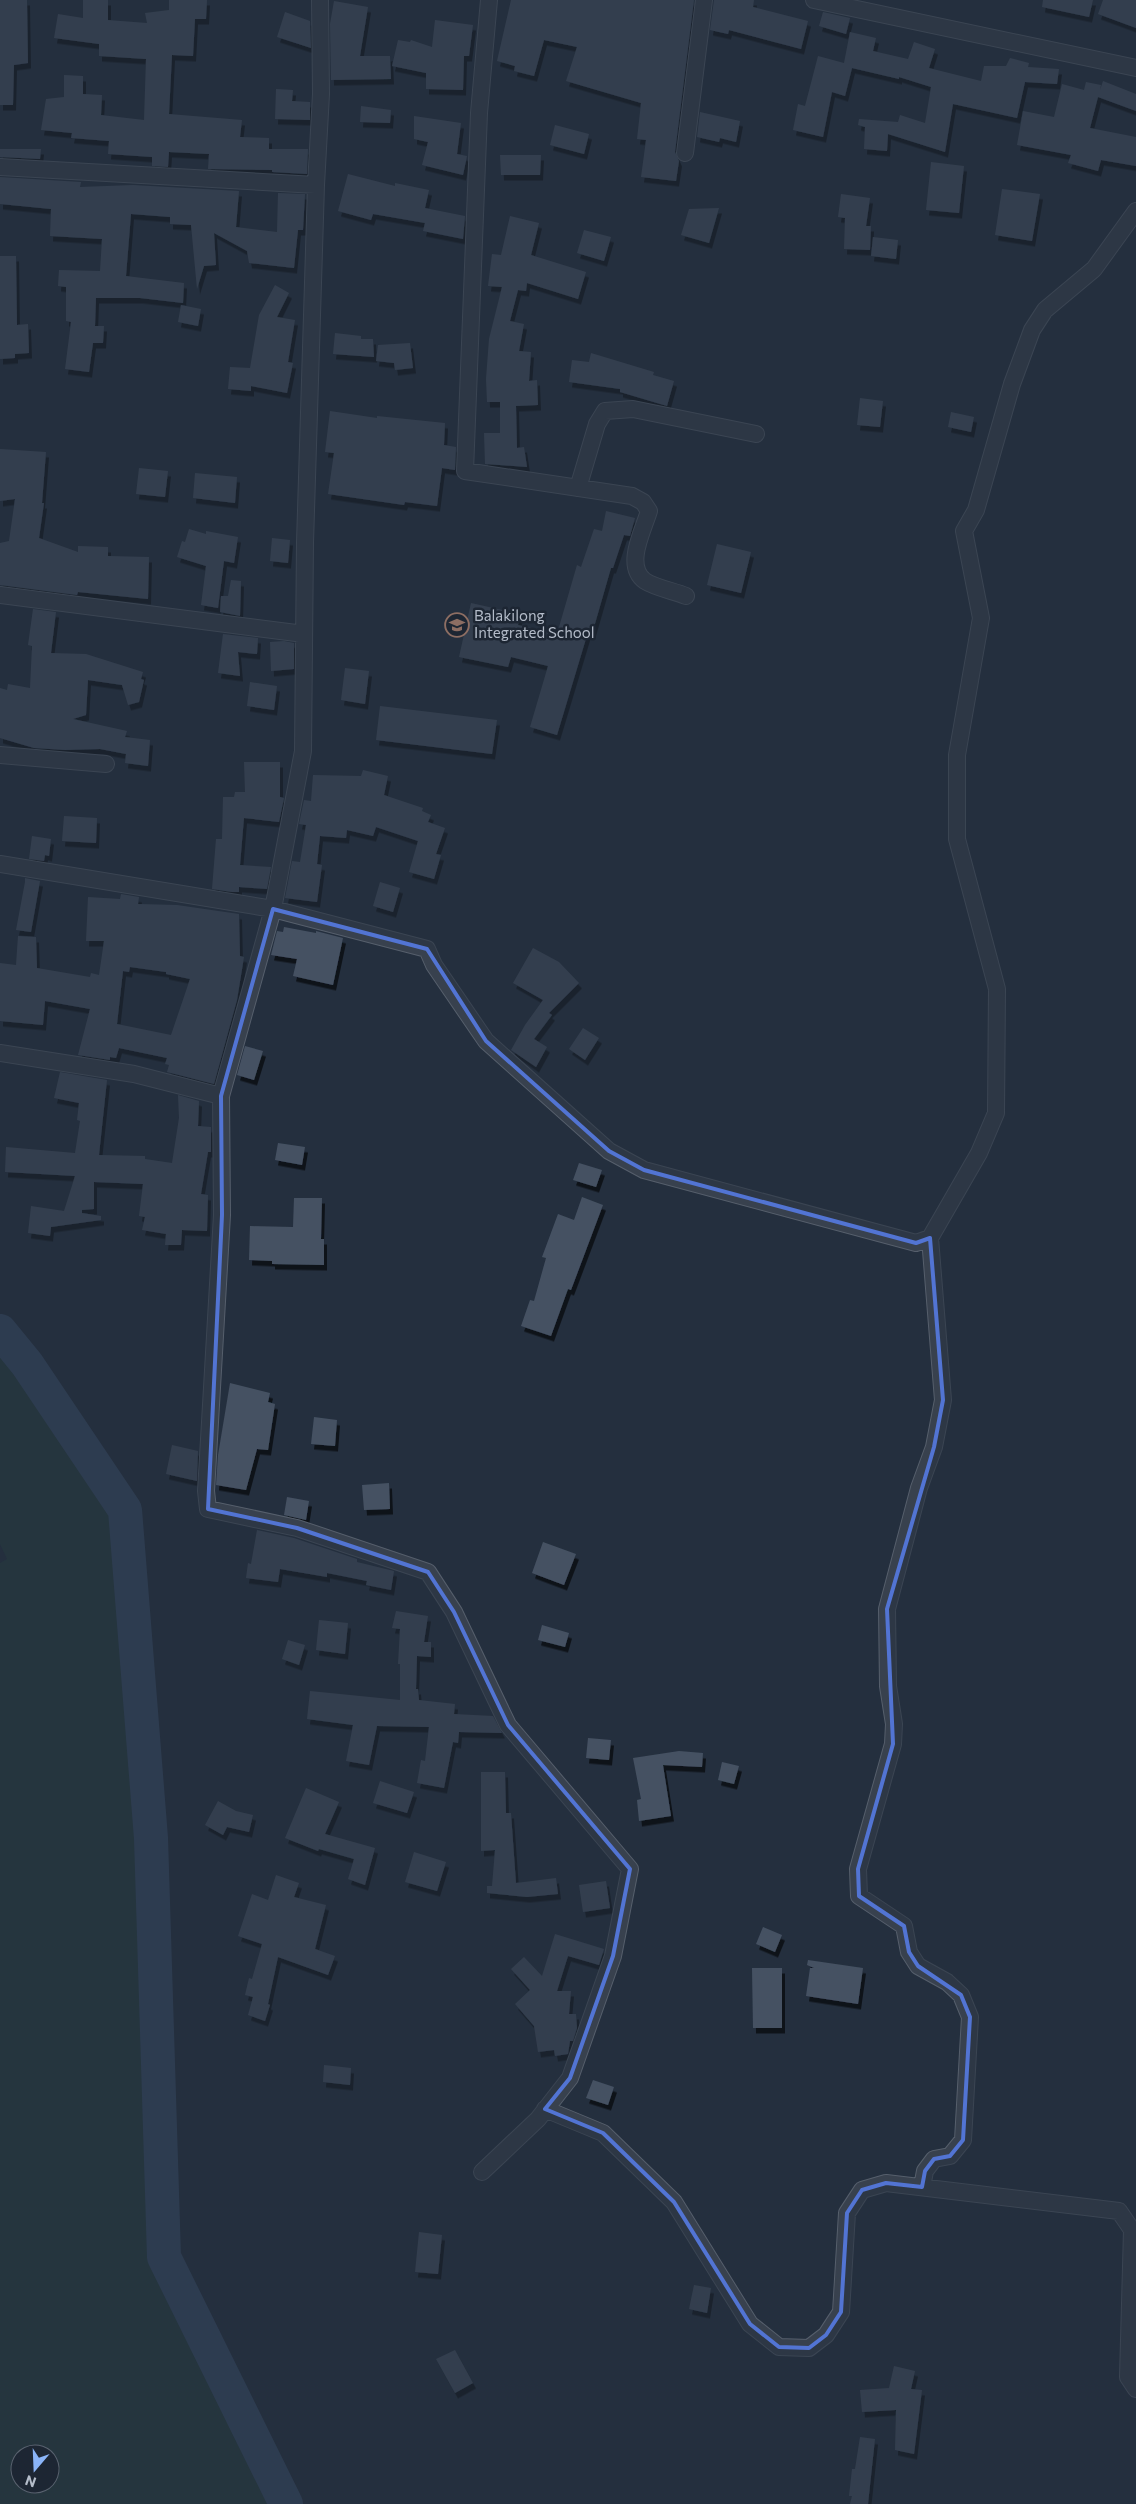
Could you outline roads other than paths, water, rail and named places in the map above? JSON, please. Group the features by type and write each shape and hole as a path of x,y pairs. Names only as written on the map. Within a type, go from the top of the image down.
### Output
{"street":[{"path":"320,0 322,94 316,186 304,634 303,751 273,909 221,1096 222,1215 206,1491 208,1509 298,1528 428,1572 454,1612 508,1725 630,1869 613,1956 570,2078 545,2109 482,2172"},
{"path":"489,0 479,114 466,471 632,496 643,502 649,511 634,562 638,574 646,581 686,596"},
{"path":"685,153 704,0"},
{"path":"814,0 1136,68"},
{"path":"0,167 316,186"},
{"path":"922,2187 925,2170 934,2159 950,2156 963,2140 970,2018 960,1995 947,1982 918,1966 909,1952 904,1926 858,1896 858,1869 892,1744 894,1724 888,1686 887,1609 919,1488 934,1447 944,1400 930,1238 979,1152 996,1112 997,989 957,839 957,755 980,618 964,531 976,510 1012,384 1032,330 1045,310 1094,269 1136,211"},
{"path":"578,488 597,424 605,411 633,409 756,434"},
{"path":"0,595 304,634"},
{"path":"0,755 106,764"},
{"path":"0,864 273,909 427,949 434,965 486,1041 609,1151 644,1170 916,1243 930,1238"},
{"path":"0,1053 134,1074 221,1096"},
{"path":"545,2109 603,2132 674,2202 750,2324 779,2347 809,2348 826,2336 841,2312 847,2213 862,2190 886,2183 1119,2211 1132,2230 1128,2377 1136,2389"}],"waterway":[{"path":"0,1331 27,1364 125,1510 151,1838 164,2257 286,2504"}],"place":[{"name":"Balakilong Integrated School","path":"457,625"}]}
